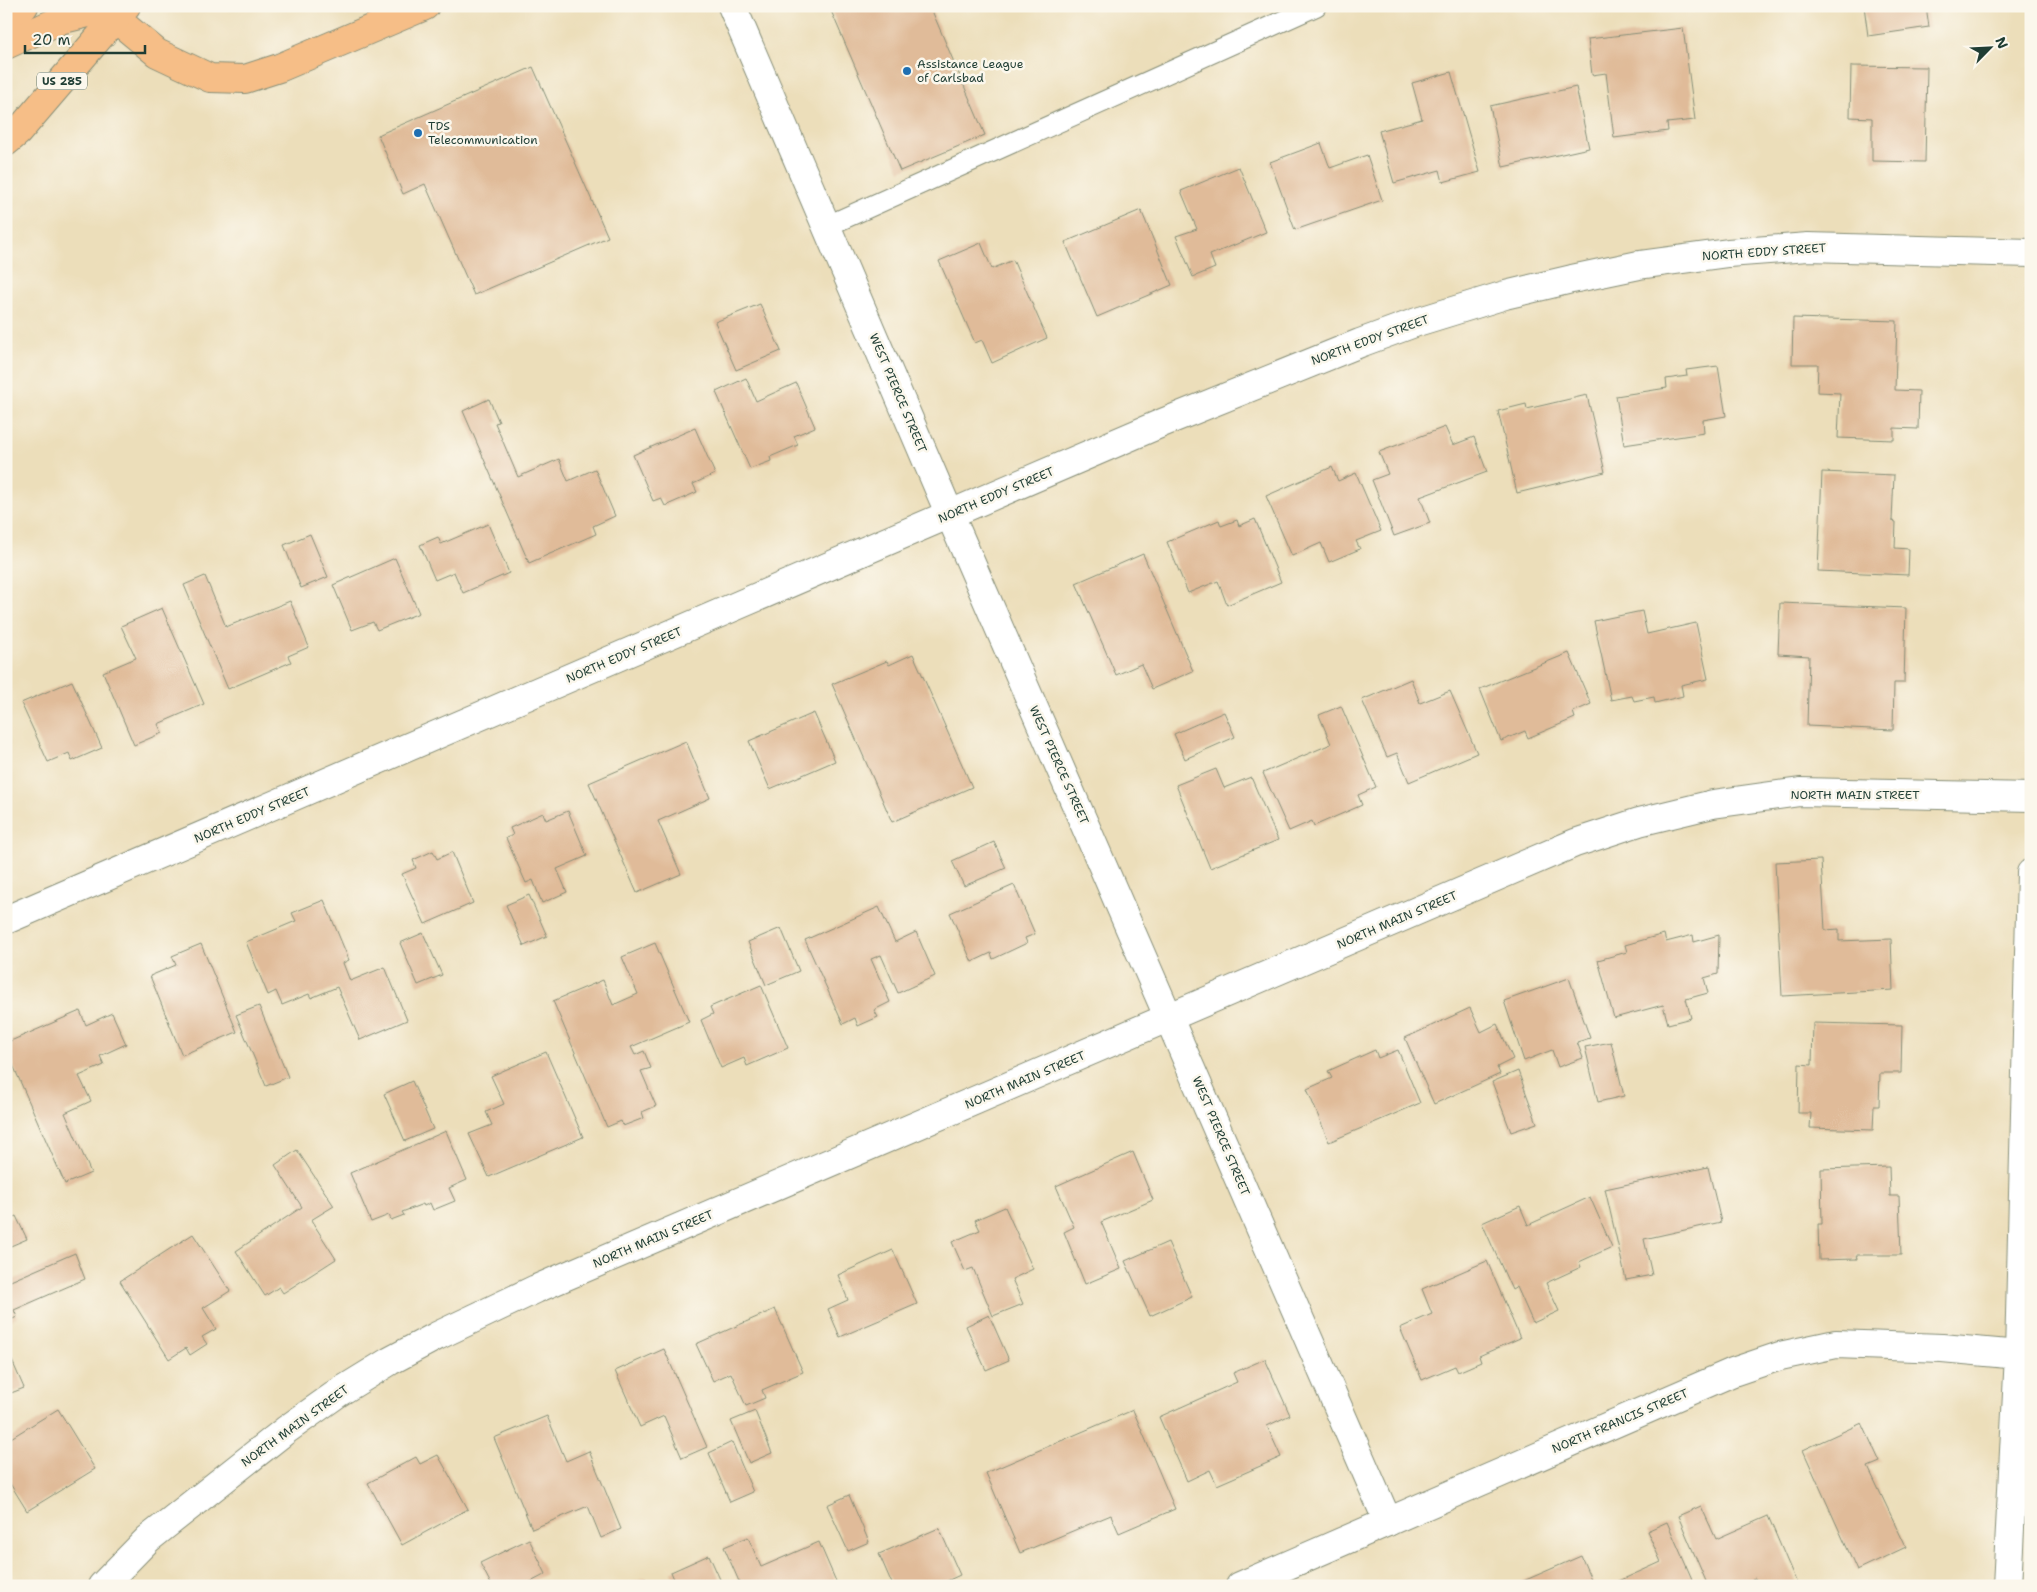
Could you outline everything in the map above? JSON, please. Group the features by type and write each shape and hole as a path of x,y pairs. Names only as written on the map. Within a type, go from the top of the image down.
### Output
{"main road":[{"path":"6,25 24,6"},
{"path":"6,45 60,20 93,12 121,13 157,53 210,78 244,79 279,68 425,6"},
{"name":"US 285","path":"6,142 18,132 121,13"}],"street":[{"name":"WEST PIERCE STREET","path":"732,6 950,514 1388,1522"},
{"name":"NORTH EDDY STREET","path":"6,920 1162,423 1360,342 1443,314 1572,279 1639,265 1728,253 1808,247 2031,253"},
{"name":"NORTH MAIN STREET","path":"102,1586 148,1539 286,1430 338,1393 429,1340 536,1289 1575,843 1639,822 1713,804 1800,792 2031,797"},
{"path":"2008,1586 2027,1202 2031,873"},
{"name":"NORTH FRANCIS STREET","path":"1240,1586 1734,1372 1780,1356 1836,1344 1942,1348 2019,1355"}],"lane":[{"path":"827,226 1316,6"}],"building":[{"name":"Assistance League of Carlsbad","path":"829,6 930,6 985,135 900,171"},
{"path":"1864,6 1926,6 1929,27 1868,36"},
{"path":"1683,28 1695,120 1667,123 1668,131 1614,138 1606,73 1592,75 1588,39"},
{"path":"1851,66 1927,67 1925,162 1872,161 1872,118 1850,117"},
{"path":"533,67 608,237 474,295 425,184 403,194 378,135"},
{"path":"1451,72 1480,172 1443,182 1440,170 1394,183 1379,131 1422,119 1412,83"},
{"path":"1576,87 1589,148 1503,167 1490,106"},
{"path":"1321,143 1330,168 1367,155 1382,200 1295,230 1270,162"},
{"path":"1239,167 1266,232 1210,255 1215,268 1193,277 1176,236 1197,229 1181,191"},
{"path":"1141,210 1172,285 1097,317 1065,242"},
{"path":"981,243 992,269 1013,260 1047,338 992,363 982,340 975,343 939,261"},
{"path":"760,304 781,351 736,370 715,322"},
{"path":"1793,318 1897,321 1895,390 1919,391 1918,429 1894,428 1894,440 1838,438 1840,393 1817,392 1818,364 1792,364"},
{"path":"1718,366 1726,416 1703,420 1704,433 1624,445 1616,396 1667,388 1666,379 1687,376 1686,370"},
{"path":"746,378 756,401 796,383 815,427 794,436 798,445 770,457 771,461 750,469 716,392"},
{"path":"1587,395 1605,472 1517,493 1498,411 1526,404 1527,409"},
{"path":"489,399 499,422 495,423 518,477 559,459 568,481 595,469 615,516 593,526 596,534 529,563 463,411"},
{"path":"1445,427 1453,445 1474,437 1487,472 1420,497 1430,523 1394,536 1372,480 1388,474 1379,452"},
{"path":"695,428 715,474 693,484 697,492 665,506 661,498 653,501 633,455"},
{"path":"1332,467 1338,481 1356,473 1381,531 1356,541 1360,549 1329,562 1321,543 1292,556 1266,496"},
{"path":"1822,472 1894,475 1892,521 1896,522 1895,548 1909,549 1908,575 1818,571"},
{"path":"1255,519 1281,582 1227,605 1218,581 1188,593 1167,542 1219,520 1221,526 1237,520 1239,526"},
{"path":"488,524 509,573 463,593 454,572 435,580 420,545 438,537 441,544"},
{"path":"310,534 328,577 301,588 284,545"},
{"path":"1143,554 1193,671 1152,689 1141,664 1116,675 1076,583"},
{"path":"395,558 419,613 377,630 373,622 352,630 333,585"},
{"path":"205,576 226,627 290,601 309,647 288,656 291,662 228,689 184,585"},
{"path":"1780,603 1906,608 1904,683 1894,683 1893,730 1807,726 1809,656 1778,654"},
{"path":"162,608 204,704 158,724 162,733 134,745 103,672 136,658 121,626"},
{"path":"1642,611 1647,634 1696,623 1708,679 1681,685 1683,696 1655,703 1654,697 1634,701 1632,696 1611,700 1594,621"},
{"path":"1569,653 1591,704 1573,712 1575,718 1528,738 1525,731 1501,741 1480,689"},
{"path":"913,654 972,787 892,822 832,684 887,661 889,665"},
{"path":"1411,679 1420,703 1450,691 1477,753 1409,782 1397,753 1387,757 1362,700"},
{"path":"72,681 102,748 72,761 69,753 48,762 21,703"},
{"path":"1341,706 1376,787 1358,795 1362,805 1314,826 1312,821 1289,831 1263,773 1331,744 1319,715"},
{"path":"1224,712 1235,737 1185,759 1174,734"},
{"path":"814,713 835,761 770,789 749,741"},
{"path":"686,741 710,798 658,821 681,874 637,893 589,783"},
{"path":"1216,769 1224,788 1251,777 1278,840 1210,868 1176,785"},
{"path":"568,811 587,856 557,869 567,892 542,903 533,880 526,883 506,838 513,835 510,828 543,813 546,820"},
{"path":"994,842 1006,868 964,886 952,861"},
{"path":"433,851 437,859 452,852 473,903 425,924 402,874 416,868 413,860"},
{"path":"1821,860 1825,930 1839,929 1839,941 1891,939 1893,990 1782,996 1775,862"},
{"path":"1014,885 1035,934 1025,938 1027,943 993,959 991,953 972,962 950,913"},
{"path":"529,895 547,936 524,946 506,905"},
{"path":"324,900 349,960 343,963 350,981 385,967 407,1020 360,1040 337,987 311,998 309,994 282,1005 276,991 268,995 246,942 296,921 292,913"},
{"path":"879,907 895,942 916,932 935,976 898,993 881,955 871,959 890,1002 874,1010 878,1017 858,1026 855,1018 843,1024 805,940"},
{"path":"781,928 799,971 766,985 748,942"},
{"path":"423,933 442,975 418,985 400,943"},
{"path":"1664,934 1666,942 1693,935 1694,942 1719,935 1718,974 1704,978 1708,993 1686,999 1691,1018 1668,1024 1663,1005 1614,1018 1598,960 1627,952 1625,945"},
{"path":"655,943 689,1022 631,1047 635,1055 644,1051 651,1068 641,1071 656,1106 642,1112 644,1118 623,1126 621,1121 607,1127 553,1001 603,980 613,1005 638,994 622,957"},
{"path":"201,944 237,1032 182,1055 150,976 176,965 172,956"},
{"path":"1569,978 1590,1038 1577,1042 1583,1058 1558,1067 1552,1050 1524,1061 1504,1001"},
{"path":"761,985 788,1048 747,1066 744,1058 721,1068 701,1020 713,1014 710,1007"},
{"path":"259,1006 288,1077 266,1086 236,1015"},
{"path":"1470,1008 1481,1032 1497,1024 1513,1059 1497,1067 1500,1074 1434,1104 1405,1038"},
{"path":"80,1011 86,1025 112,1013 126,1044 100,1056 104,1065 79,1076 91,1101 65,1113 91,1173 65,1184 6,1049 6,1043"},
{"path":"1813,1023 1902,1025 1901,1073 1880,1073 1879,1106 1874,1106 1873,1130 1810,1128 1811,1113 1798,1113 1799,1064 1812,1065"},
{"path":"1611,1042 1624,1096 1598,1102 1585,1047"},
{"path":"1375,1050 1378,1058 1398,1050 1420,1103 1329,1142 1307,1089 1332,1078 1328,1071"},
{"path":"546,1052 583,1137 489,1177 469,1134 492,1125 486,1112 504,1104 491,1076"},
{"path":"1518,1071 1537,1123 1511,1132 1492,1082"},
{"path":"412,1081 433,1129 405,1141 384,1094"},
{"path":"446,1131 467,1180 449,1188 455,1201 433,1210 430,1203 424,1206 423,1204 402,1212 404,1215 391,1220 389,1215 371,1222 350,1173"},
{"path":"297,1150 334,1206 311,1220 336,1259 283,1293 279,1287 265,1296 236,1251 302,1207 275,1165"},
{"path":"1133,1152 1153,1200 1101,1222 1121,1269 1085,1284 1064,1232 1074,1227 1056,1186"},
{"path":"1708,1167 1721,1222 1644,1239 1652,1275 1626,1280 1605,1189"},
{"path":"1889,1167 1890,1196 1899,1196 1901,1255 1856,1255 1857,1259 1819,1260 1818,1224 1822,1224 1821,1169"},
{"path":"1590,1197 1612,1247 1579,1262 1581,1267 1546,1283 1559,1311 1533,1323 1517,1287 1512,1290 1482,1223 1520,1206 1528,1225"},
{"path":"1005,1207 1033,1269 1012,1279 1023,1304 993,1316 973,1268 965,1271 952,1242 980,1230 975,1220"},
{"path":"16,1216 27,1239 6,1248 6,1220"},
{"path":"193,1234 230,1291 203,1308 216,1329 202,1337 207,1344 190,1355 186,1348 169,1359 120,1281"},
{"path":"1168,1242 1192,1297 1150,1316 1125,1261"},
{"path":"893,1250 917,1304 840,1337 828,1309 848,1300 838,1275"},
{"path":"75,1253 85,1279 14,1310 17,1317 6,1322 6,1283"},
{"path":"1487,1261 1520,1338 1479,1356 1481,1362 1458,1372 1455,1366 1422,1380 1400,1328 1432,1314 1422,1289"},
{"path":"775,1309 803,1372 762,1390 765,1398 746,1406 731,1373 713,1381 696,1344"},
{"path":"989,1315 1009,1360 986,1370 966,1326"},
{"path":"6,1347 24,1388 6,1395"},
{"path":"664,1349 707,1447 682,1458 664,1416 640,1427 615,1371"},
{"path":"1265,1359 1290,1415 1267,1426 1281,1457 1217,1485 1210,1470 1187,1481 1159,1417 1237,1382 1233,1373"},
{"path":"58,1409 95,1469 27,1511 6,1477 6,1441"},
{"path":"1133,1410 1175,1509 1119,1533 1111,1515 1020,1553 986,1473"},
{"path":"755,1411 772,1453 749,1463 731,1421"},
{"path":"547,1416 566,1461 589,1451 621,1529 601,1538 588,1506 532,1529 494,1438"},
{"path":"1862,1423 1880,1462 1868,1467 1906,1547 1857,1570 1803,1450"},
{"path":"732,1442 753,1492 730,1502 709,1453"},
{"path":"438,1455 468,1509 402,1545 368,1483 416,1457 420,1464"},
{"path":"849,1495 869,1542 848,1551 827,1505"},
{"path":"1701,1506 1716,1539 1768,1516 1798,1586 1758,1586 1755,1578 1752,1579 1754,1586 1708,1586 1678,1516"},
{"path":"1667,1522 1695,1586 1608,1586 1661,1562 1647,1531"},
{"path":"939,1528 960,1575 936,1586 893,1586 879,1554"},
{"path":"748,1537 761,1567 819,1542 838,1586 767,1586 766,1582 757,1586 741,1586 724,1547"},
{"path":"529,1539 546,1574 523,1586 492,1586 480,1563"},
{"path":"709,1555 723,1586 677,1586 671,1572"},
{"path":"1581,1556 1594,1586 1512,1586"},
{"path":"645,1578 649,1586 626,1586"}],"place":[{"name":"Assistance League of Carlsbad","path":"907,71"},
{"name":"TDS Telecommunication","path":"418,133"}]}
